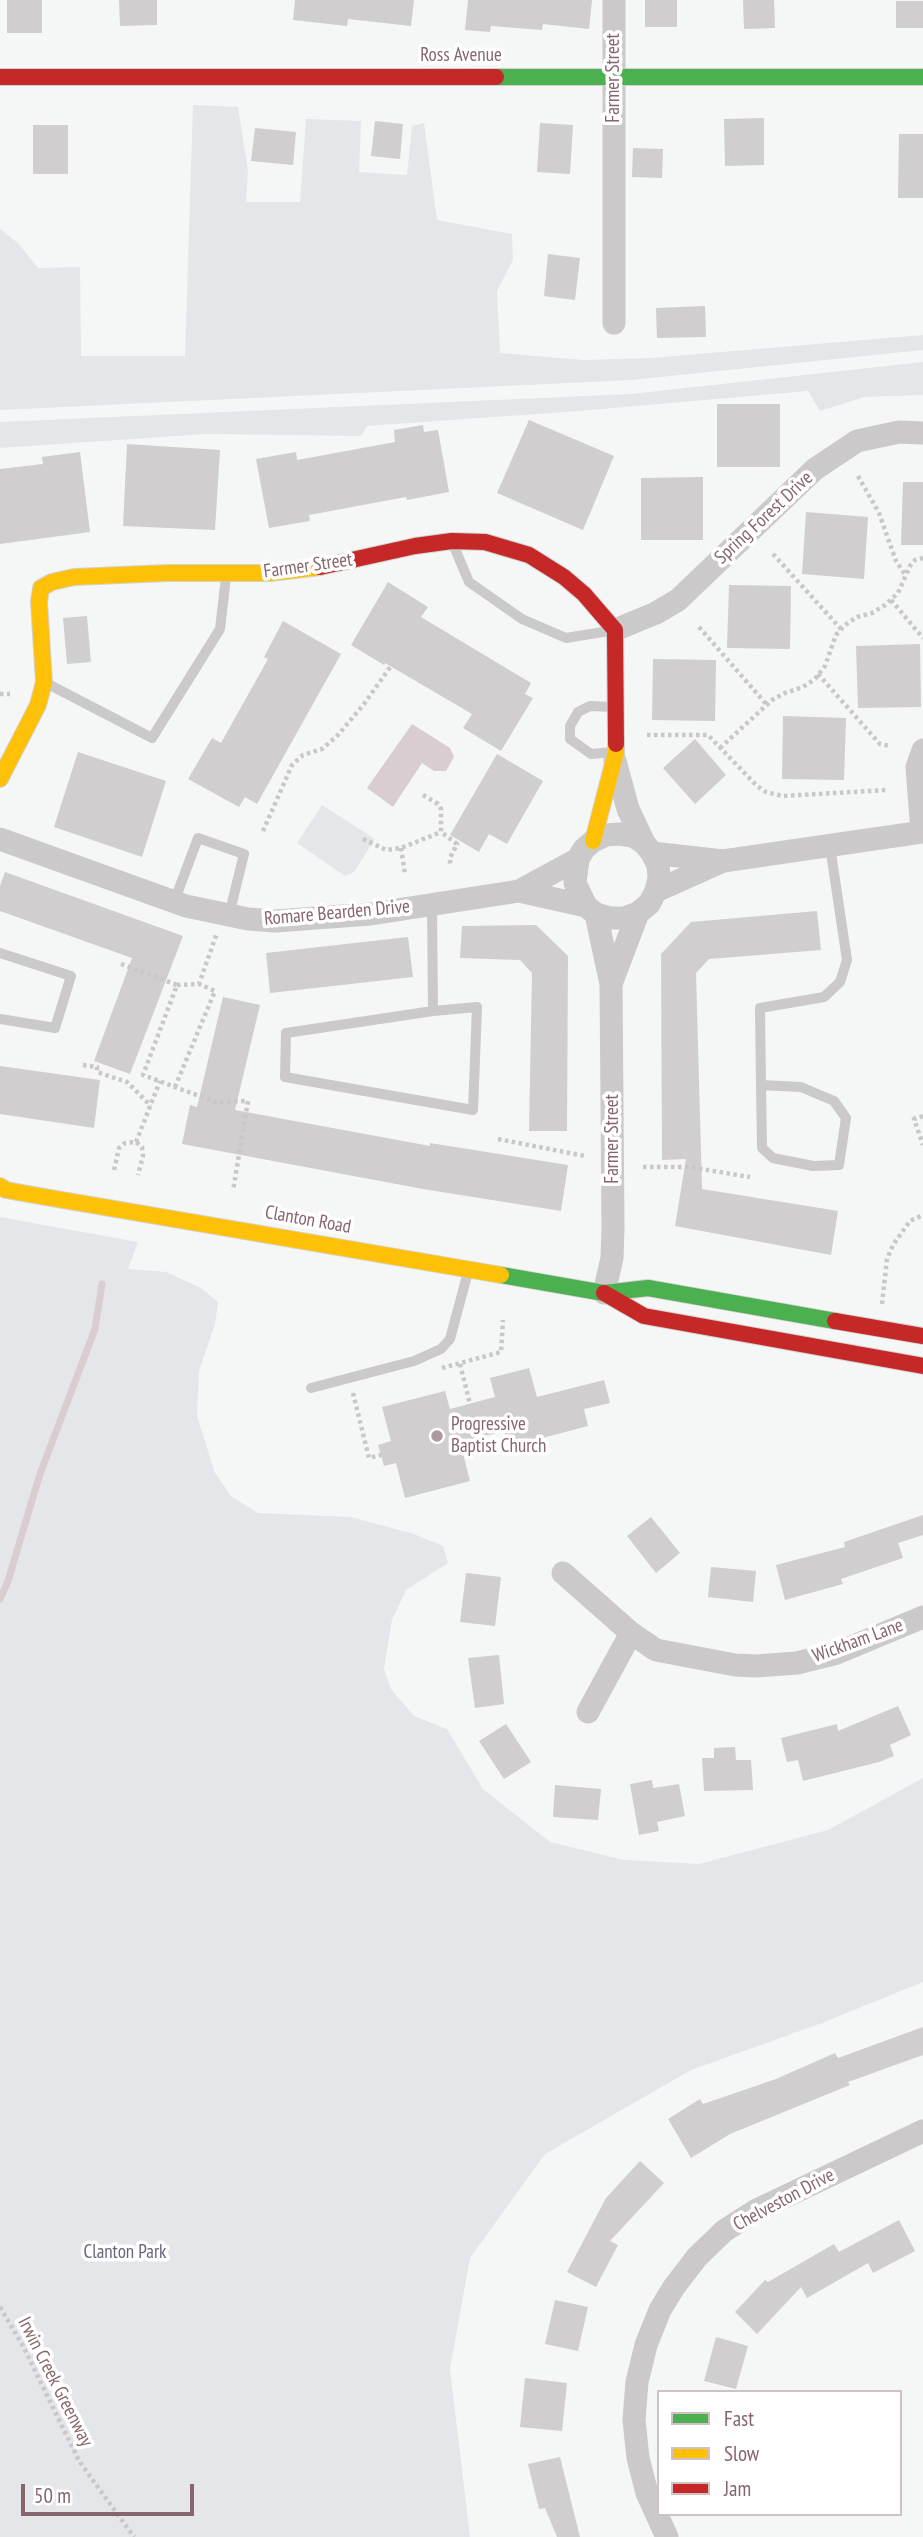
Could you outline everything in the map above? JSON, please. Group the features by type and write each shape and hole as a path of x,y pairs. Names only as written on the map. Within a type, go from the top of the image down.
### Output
{"street":[{"name":"Farmer Street","path":"614,0 614,323"},
{"name":"Ross Avenue","path":"0,77 923,77"},
{"name":"Spring Forest Drive","path":"615,630 656,613 678,600 815,469 857,441 899,432 923,433"},
{"name":"Farmer Street","path":"0,779 38,705 44,682 39,602 41,588 52,582 74,577 167,573 270,573 310,568 415,546 452,541 485,542 529,555 564,577 584,594 615,630"},
{"path":"615,630 615,756 593,841 578,859 575,883 591,909 610,918 624,918 638,914 649,904 659,878 658,865 628,808 615,756"},
{"path":"593,841 606,835 620,834 633,836 648,848 723,860 922,832 916,768 923,750"},
{"name":"Romare Bearden Drive","path":"0,839 224,921 275,921 370,914 519,891 578,859"},
{"path":"656,891 723,860"},
{"name":"Romare Bearden Drive","path":"519,891 591,909"},
{"name":"Farmer Street","path":"591,909 611,984 613,1228 612,1258 604,1293"},
{"name":"Farmer Street","path":"611,984 638,914"},
{"name":"Clanton Road","path":"2,1189 604,1293 648,1288 923,1336"},
{"name":"Clanton Road","path":"604,1293 644,1316 923,1366"},
{"name":"Wickham Lane","path":"563,1573 631,1633 656,1650 735,1665 797,1663 836,1653 923,1616"},
{"path":"587,1712 631,1633"},
{"name":"Chelveston Drive","path":"657,2514 638,2458 634,2420 637,2382 646,2345 660,2310 674,2287 696,2257 724,2231 755,2211 923,2131"},
{"name":"Chelveston Drive","path":"658,2516 667,2537"}],"lane":[{"path":"452,541 469,582 522,619 566,638 615,630"},
{"path":"44,682 152,738 220,629 226,574"},
{"path":"615,756 590,754 570,739 570,726 578,712 590,706 616,708"},
{"path":"174,902 198,838 244,854 224,921"},
{"path":"761,1085 801,1087 834,1101 846,1118 839,1165 813,1166 773,1158 762,1148 761,1085 760,1009 824,997 841,982 847,960 830,846"},
{"path":"432,904 433,1011"},
{"path":"0,953 71,976 55,1028 0,1018"},
{"path":"477,1007 473,1110 285,1077 286,1033 433,1011 477,1007"},
{"path":"311,1388 414,1360 440,1349 450,1339 469,1270"}],"path":[{"path":"858,476 879,513 896,561 906,576"},
{"path":"773,554 841,629"},
{"path":"720,748 767,705 786,693 803,687 818,674 825,666 836,635 841,629 857,617 872,613 891,600 898,593 910,566 923,558"},
{"path":"891,600 923,638"},
{"path":"699,627 767,705"},
{"path":"263,831 292,765 303,755 322,749 338,735 391,666"},
{"path":"818,674 880,744 890,746"},
{"path":"0,694 10,694"},
{"path":"647,735 708,735 756,785 766,792 782,796 887,790"},
{"path":"423,795 438,804 441,809 441,832"},
{"path":"363,839 386,850 401,848 441,832"},
{"path":"441,832 457,844 450,858 450,867"},
{"path":"401,848 405,874"},
{"path":"199,984 224,921"},
{"path":"121,964 177,985 199,984 215,990 175,1087"},
{"path":"177,985 143,1075 215,1101 248,1101 233,1191"},
{"path":"83,1065 97,1067 97,1072 127,1082 150,1106"},
{"path":"136,1142 160,1082"},
{"path":"923,1116 914,1119 923,1145"},
{"path":"498,1139 585,1156"},
{"path":"114,1170 119,1148 125,1143 136,1142 142,1147 143,1156 138,1175"},
{"path":"643,1167 689,1167 750,1177"},
{"path":"881,1306 887,1259 892,1245 910,1221 923,1215"},
{"path":"436,1370 501,1352 503,1320"},
{"path":"460,1363 470,1404"},
{"path":"363,1390 351,1393 369,1458 381,1455"},
{"name":"Irwin Creek Greenway","path":"0,2307 51,2402 69,2443 134,2537"}],"green space":[{"path":"193,105 238,107 248,171 246,202 300,202 306,119 361,121 359,172 407,175 412,126 424,123 437,220 512,234 513,260 497,291 500,353 584,360 651,358 923,335 923,350 631,380 0,410 0,229 18,243 38,268 80,267 81,356 185,356"},
{"path":"923,362 923,395 864,397 820,411 808,391 367,426 361,436 206,434 0,448 0,422 631,394"},
{"path":"322,805 375,839 354,872 345,876 297,843"},
{"name":"Clanton Park","path":"0,1217 138,1242 128,1269 166,1272 201,1288 218,1302 215,1324 199,1371 197,1416 215,1473 231,1496 258,1513 351,1517 414,1534 443,1546 448,1563 406,1590 392,1620 384,1669 391,1689 414,1716 447,1729 483,1789 550,1842 624,1860 699,1864 828,1830 923,1778 923,1982 822,2023 691,2070 545,2154 470,2258 450,2369 470,2537 0,2537"}],"shaded area":[{"path":"412,724 450,748 454,757 446,771 434,771 422,763 393,807 367,788"}],"building":[{"path":"7,0 42,0 42,33 7,33"},
{"path":"119,0 157,0 157,25 120,26"},
{"path":"295,0 414,0 411,26 348,19 347,26 293,20"},
{"path":"468,0 592,0 589,29 543,24 542,30 491,26 490,32 465,30"},
{"path":"645,0 677,0 677,27 645,27"},
{"path":"743,0 774,0 775,28 744,29"},
{"path":"896,1 923,1 923,28 896,28"},
{"path":"764,118 764,165 725,166 724,119"},
{"path":"375,121 403,124 400,159 371,156"},
{"path":"540,123 573,125 570,174 537,172"},
{"path":"33,125 68,125 68,174 33,174"},
{"path":"255,128 296,132 293,165 251,161"},
{"path":"899,134 923,134 923,198 898,198"},
{"path":"633,148 663,149 662,178 632,177"},
{"path":"548,254 580,258 575,300 544,296"},
{"path":"705,306 706,337 657,338 656,308"},
{"path":"717,404 780,404 780,467 717,467"},
{"path":"529,420 614,456 583,530 497,493"},
{"path":"423,425 424,432 438,430 449,492 309,515 310,521 269,528 256,459 296,452 297,460 395,442 394,430"},
{"path":"127,444 220,450 215,530 123,526"},
{"path":"80,452 90,532 0,544 0,469 43,464 42,457"},
{"path":"703,477 703,540 641,540 641,478"},
{"path":"903,482 923,482 923,545 901,545"},
{"path":"806,512 868,517 864,579 802,574"},
{"path":"388,582 428,607 421,617 531,683 525,694 533,698 501,751 463,728 472,714 351,645"},
{"path":"729,585 791,586 790,649 727,648"},
{"path":"87,616 91,662 67,664 63,618"},
{"path":"283,621 341,654 257,804 245,797 239,807 188,779 212,738 221,743 268,659 264,657"},
{"path":"920,644 921,707 858,708 856,646"},
{"path":"653,659 716,660 715,721 652,720"},
{"path":"783,716 846,718 844,780 782,779"},
{"path":"695,739 726,775 695,804 663,768"},
{"path":"78,752 166,781 142,857 54,827"},
{"path":"497,754 543,781 507,844 489,834 479,852 450,835"},
{"path":"5,872 183,936 130,1074 94,1061 132,958 0,911 0,886"},
{"path":"817,911 821,950 709,959 696,973 702,1189 838,1211 831,1255 675,1226 686,1159 662,1160 661,954 691,922"},
{"path":"536,925 568,956 567,1131 529,1131 532,973 520,960 460,958 462,926"},
{"path":"408,937 413,977 270,993 266,953"},
{"path":"223,997 260,1005 235,1110 430,1146 430,1143 568,1165 561,1211 423,1189 182,1144 190,1105 197,1107"},
{"path":"0,1066 100,1080 94,1128 0,1114"},
{"name":"Progressive Baptist Church","path":"529,1368 537,1397 604,1380 610,1403 584,1409 588,1426 508,1447 504,1431 460,1442 470,1481 405,1498 396,1463 384,1466 378,1445 391,1441 382,1407 445,1391 450,1409 495,1397 490,1378"},
{"path":"923,1515 923,1535 898,1543 903,1558 841,1579 843,1584 785,1600 776,1565 845,1547 844,1542"},
{"path":"651,1517 680,1553 656,1573 627,1536"},
{"path":"711,1567 756,1571 753,1602 708,1597"},
{"path":"466,1573 501,1577 495,1626 460,1622"},
{"path":"499,1655 504,1704 475,1708 468,1658"},
{"path":"898,1706 911,1735 890,1745 894,1756 803,1781 798,1760 787,1762 781,1738 837,1724 838,1731"},
{"path":"506,1724 531,1762 504,1779 479,1741"},
{"path":"735,1747 736,1760 751,1760 753,1790 704,1791 702,1758 714,1758 714,1748"},
{"path":"652,1780 653,1788 679,1784 685,1816 657,1822 659,1831 639,1835 630,1784"},
{"path":"555,1785 601,1789 598,1820 553,1817"},
{"path":"923,2027 923,2055 848,2082 850,2085 730,2134 691,2158 668,2119 700,2099 703,2104 776,2079 835,2053 838,2058"},
{"path":"640,2161 664,2183 610,2241 618,2245 596,2287 567,2272 606,2198"},
{"path":"899,2220 915,2251 873,2273 868,2263 807,2298 801,2287 757,2334 735,2312 765,2280 768,2282 834,2244 839,2252"},
{"path":"555,2300 588,2307 578,2351 545,2344"},
{"path":"716,2337 748,2346 736,2389 704,2381"},
{"path":"525,2378 567,2383 562,2431 520,2427"},
{"path":"560,2457 580,2537 557,2537 545,2508 539,2509 528,2464"}],"waterway":[{"path":"0,1599 8,1581 40,1474 95,1329 102,1284"}],"traffic: fast":[{"path":"496,77 923,77"},
{"path":"501,1275 604,1293 648,1288 835,1321"}],"traffic: slow":[{"path":"0,779 38,705 44,682 39,602 41,588 52,582 74,577 167,573 270,573 320,567"},
{"path":"593,841 616,744"},
{"path":"0,1186 6,1190 45,1197 501,1275"}],"traffic: jam":[{"path":"0,77 496,77"},
{"path":"320,567 415,546 452,541 485,542 529,555 564,577 584,594 615,630 616,744"},
{"path":"604,1293 644,1316 923,1366"},
{"path":"835,1321 923,1336"}],"place":[{"name":"Progressive Baptist Church","path":"437,1436"}]}
